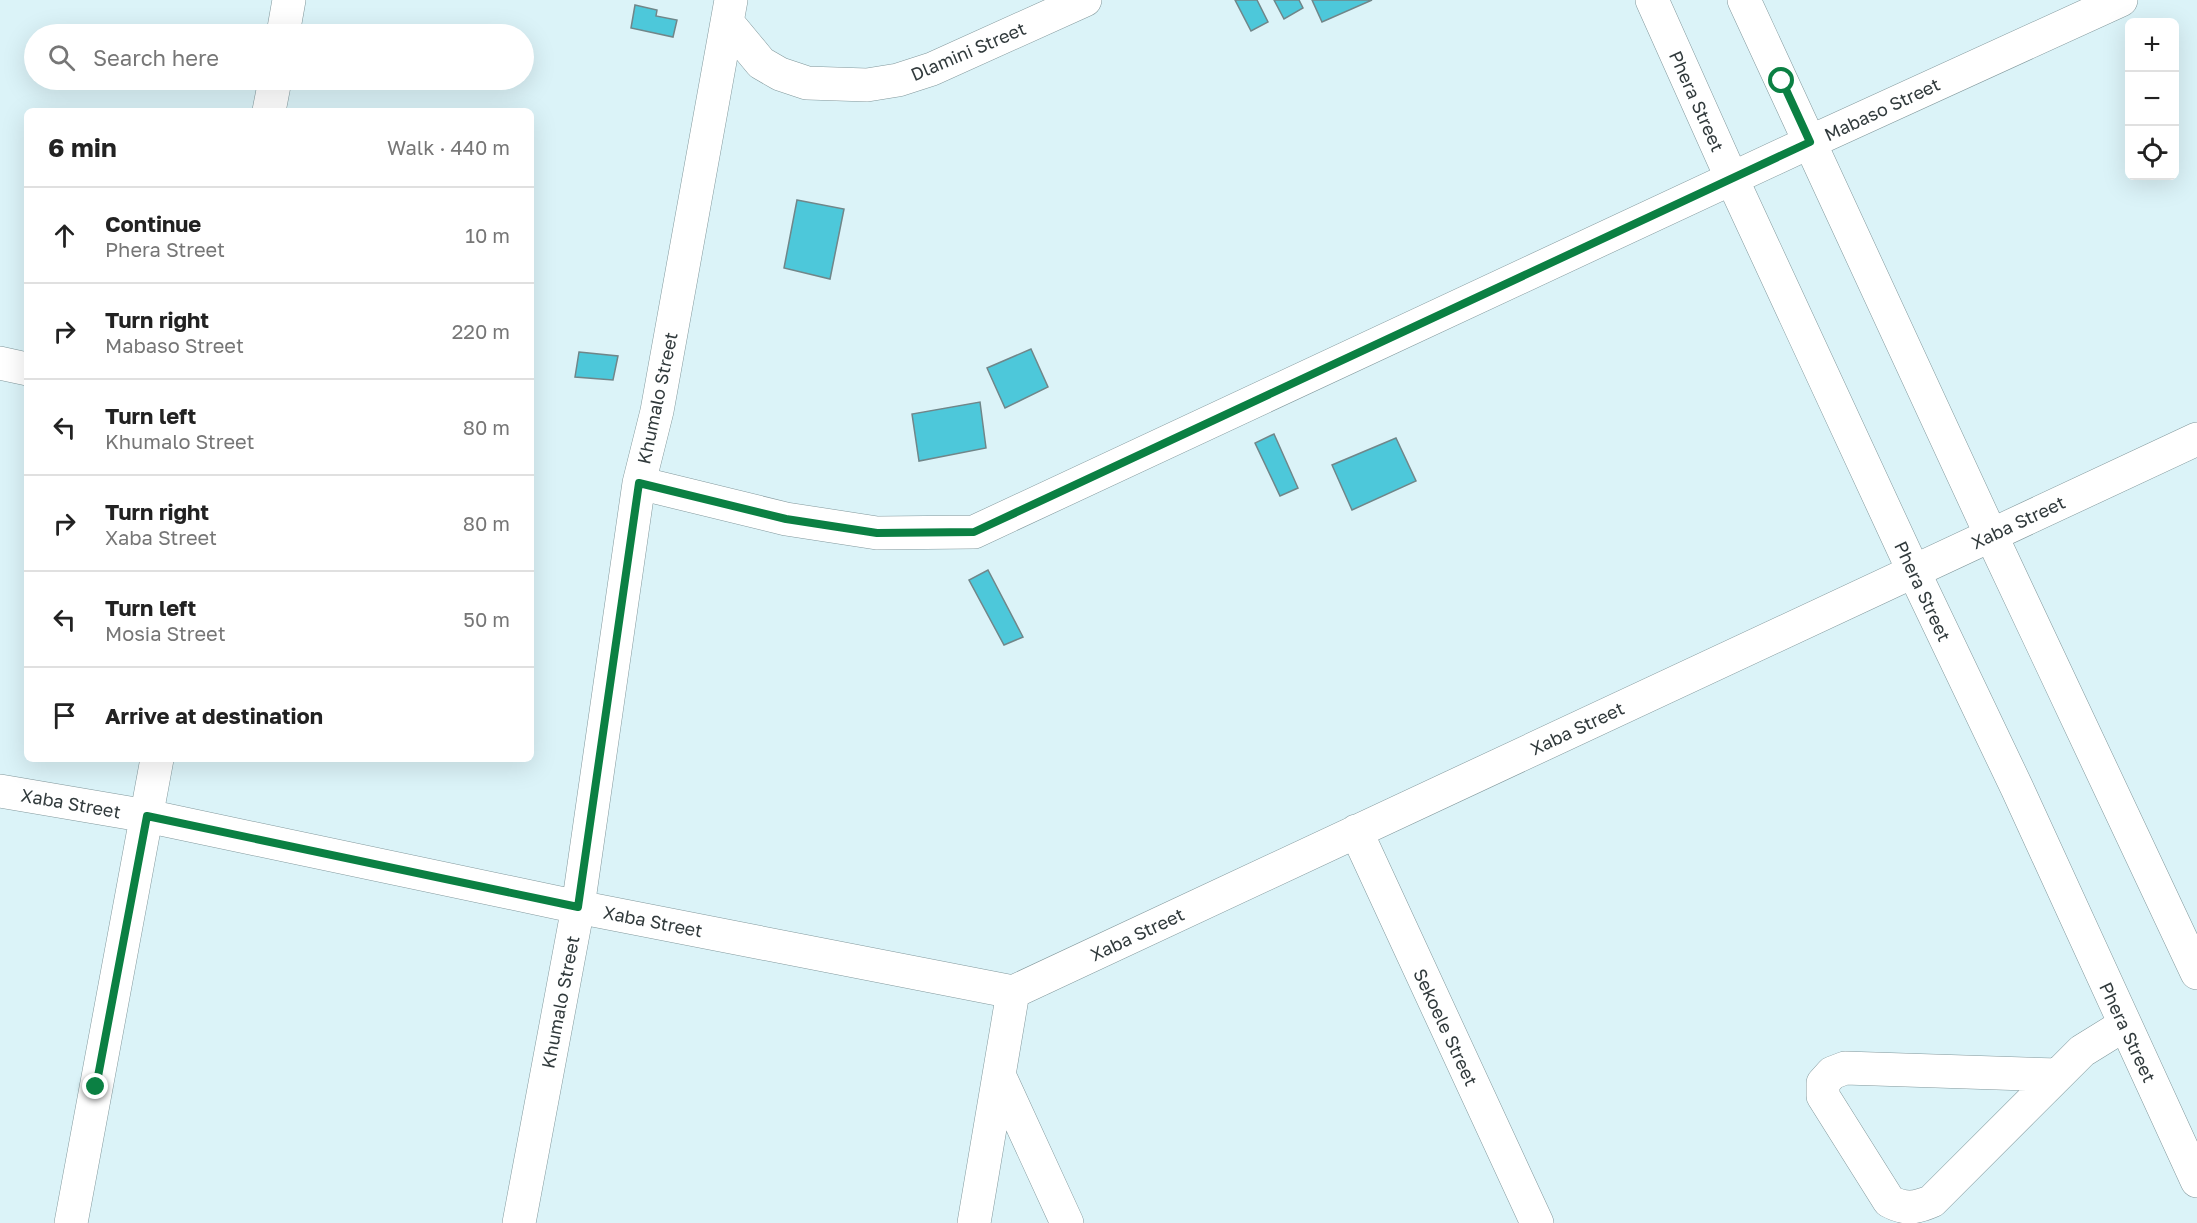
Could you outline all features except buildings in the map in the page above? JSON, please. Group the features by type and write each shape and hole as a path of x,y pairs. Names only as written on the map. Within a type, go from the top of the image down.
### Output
{"street":[{"path":"285,24 289,0"},
{"name":"Dlamini Street","path":"729,11 761,63 780,74 807,83 867,85 898,80 932,69 1085,0"},
{"name":"Phera Street","path":"1652,0 1732,179 2017,788 2197,1181"},
{"path":"1744,0 1991,535 2197,973"},
{"name":"Mabaso Street","path":"639,483 786,519 877,533 974,532 1810,142 2121,0"},
{"name":"Khumalo Street","path":"519,1223 578,907 639,483 657,411 729,11"},
{"path":"269,108 272,90"},
{"path":"0,363 24,368"},
{"name":"Xaba Street","path":"0,792 147,816 578,907 1013,992 2197,439"},
{"path":"70,1223 156,762"},
{"name":"Sekoele Street","path":"1356,831 1537,1223"},
{"path":"974,1223 1013,992"},
{"path":"2058,1075 1845,1068 1832,1073 1823,1083 1823,1096 1889,1201 1900,1207 1911,1208 1932,1201 2058,1075 2082,1051 2124,1024"},
{"path":"1000,1077 1067,1223"}],"route":[{"path":"96,1087 147,816 578,907 639,483 786,519 877,533 974,532 1810,142 1782,81"}]}
